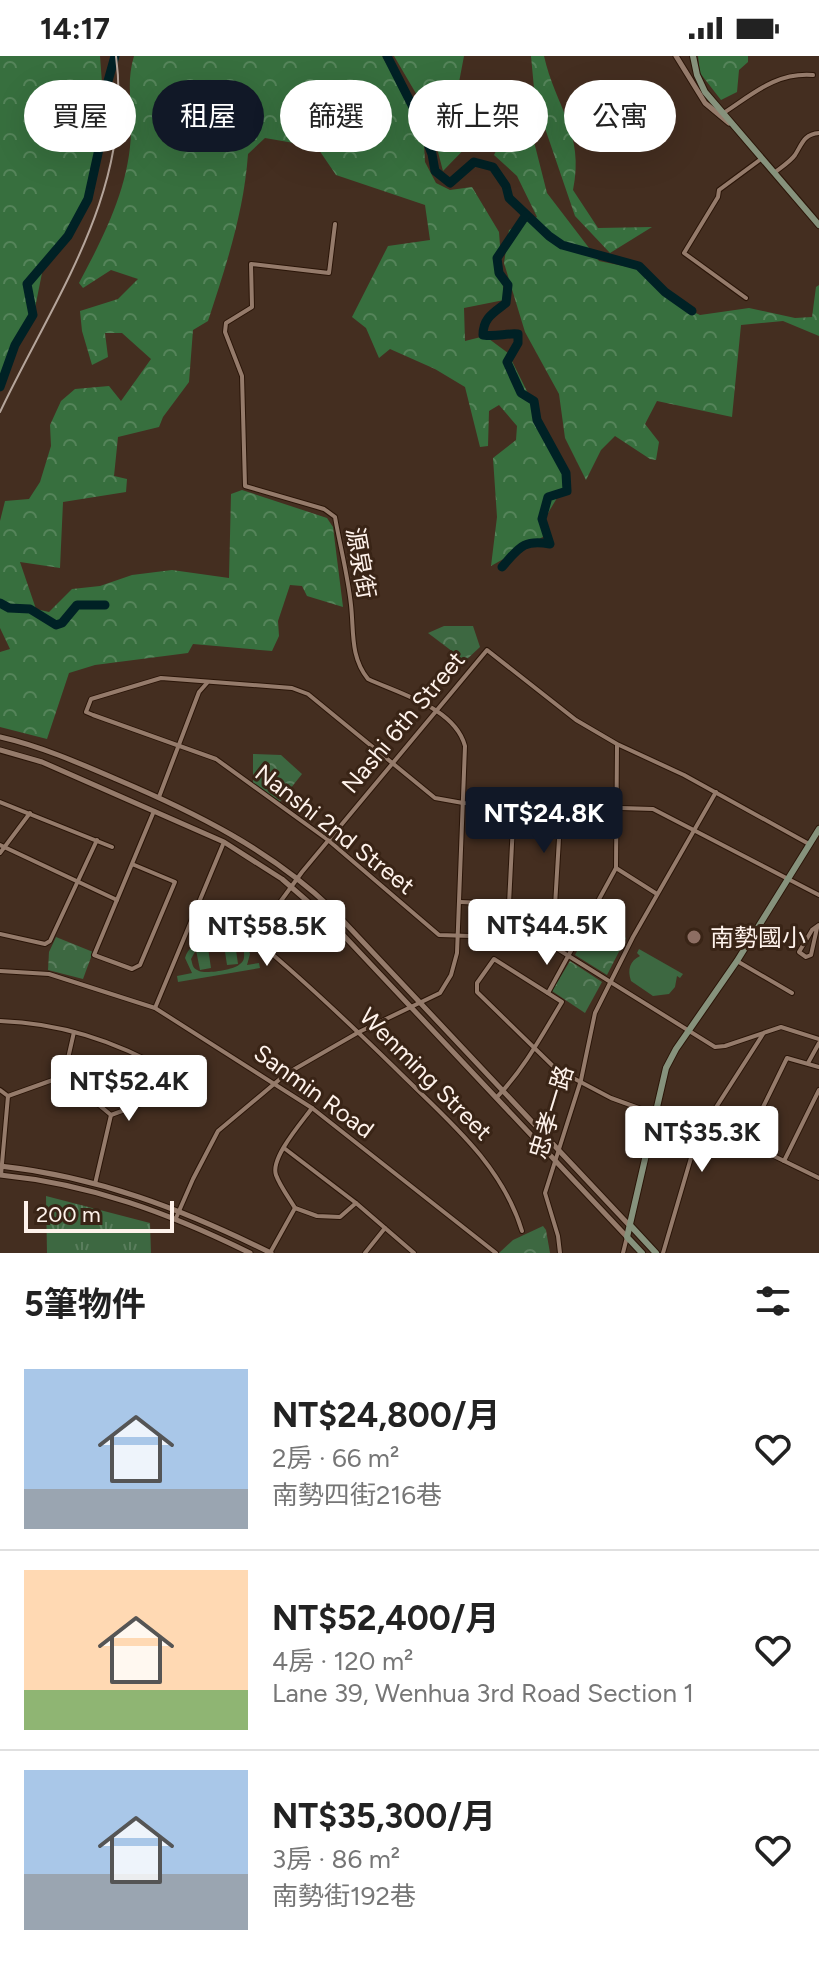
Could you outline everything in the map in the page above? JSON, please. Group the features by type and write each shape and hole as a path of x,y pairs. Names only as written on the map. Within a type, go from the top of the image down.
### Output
{"main road":[{"path":"693,56 705,92 819,225"},
{"path":"642,1253 627,1237 666,1068 819,829"},
{"path":"630,1225 656,1253"}],"street":[{"path":"676,56 705,103 722,114 763,85 796,74 813,75"},
{"path":"774,173 793,157 804,139 819,133"},
{"path":"746,298 684,253 718,197 719,190 761,159"},
{"name":"源泉街","path":"335,224 329,273 251,264 252,307 226,323 225,332 242,376 245,486 324,509 335,517 360,670 368,679 435,711 462,735 465,746 459,937 455,965 440,993 422,1004"},
{"name":"Nashi 6th Street","path":"291,886 487,650 576,720 809,844"},
{"name":"Nanshi 2nd Street","path":"207,683 161,678 91,699 86,712 216,759 328,840 439,935 537,938 715,1047 785,1027 819,1041"},
{"path":"132,864 175,882 140,965 136,968 94,955 199,692 207,683 292,688 308,694 435,798 463,803 653,809 819,895"},
{"path":"0,737 46,751 159,797 229,833 297,878 332,909 630,1225"},
{"path":"548,993 616,868 617,744"},
{"path":"0,750 42,762 224,842 311,902 627,1237 623,1253"},
{"name":"忠孝一路","path":"560,1253 545,1193 581,1080 595,1013 657,894 716,792"},
{"path":"0,802 112,847"},
{"path":"509,904 514,804"},
{"path":"460,902 555,906 561,805"},
{"path":"0,853 2,846 31,812"},
{"path":"0,934 48,943 97,840"},
{"path":"155,1008 224,842"},
{"path":"2,846 117,900"},
{"path":"616,868 657,894"},
{"name":"Wenming Street","path":"291,886 259,931 257,940 359,1032 485,1159 514,1204 522,1231"},
{"path":"818,926 814,949 806,957 799,952 812,930 818,926"},
{"path":"497,1097 534,1049 562,1002 498,960 490,962 477,983 477,992 534,1049 556,1069 611,1098 655,1114"},
{"path":"737,961 792,993"},
{"name":"Sanmin Road","path":"0,971 49,974 155,1008 312,1108 496,1253"},
{"path":"176,1218 213,1138 275,1082 359,1032 422,1004"},
{"path":"0,1021 50,1026 74,1032 136,1052 169,1072 160,1097 111,1115"},
{"path":"64,1076 74,1032"},
{"path":"765,1032 706,1123 819,1178"},
{"path":"808,1063 819,1041"},
{"path":"746,1142 785,1062 791,1058 819,1067"},
{"path":"8,1096 64,1076"},
{"path":"64,1076 111,1115"},
{"path":"0,1090 8,1096"},
{"path":"784,1161 819,1090"},
{"path":"8,1096 0,1175 93,1190 176,1218 250,1253"},
{"path":"312,1108 284,1148 275,1165 275,1174 295,1208 317,1216 340,1217 356,1203"},
{"path":"93,1190 111,1115"},
{"path":"651,1128 693,1151 663,1253"},
{"path":"284,1148 415,1253"},
{"path":"1,1166 96,1182 179,1211 270,1253 295,1208"},
{"path":"365,1253 385,1228"}],"green space":[{"path":"0,56 100,56 102,80 24,80 24,152 96,152 81,215 43,268 35,308 0,388"},
{"path":"134,56 382,56 408,101 408,152 424,152 425,162 436,183 450,190 472,187 499,232 504,300 464,308 465,341 485,336 508,353 563,464 563,488 545,518 548,534 491,566 497,517 493,458 516,440 517,426 499,405 489,411 488,446 480,447 465,387 435,369 390,349 379,358 366,328 352,317 388,246 430,240 425,205 336,175 320,152 392,152 392,80 280,80 280,141 264,139 264,80 152,80 152,152 250,152 238,218 208,321 193,330 189,382 159,427 118,437 114,476 127,479 126,492 63,502 60,568 20,562 36,609 49,612 72,589 100,586 132,575 172,570 229,578 231,494 242,490 327,518 333,527 343,607 307,596 302,586 290,585 278,621 279,636 272,651 193,644 188,653 95,665 69,673 47,739 0,727 0,652 10,649 0,628 0,521 5,501 29,499 40,482 51,446 50,425 61,401 75,389 109,386 121,401 151,359 122,333 105,333 108,357 92,365 80,311 118,299 138,279 111,270 83,288 79,283 121,191 130,152 136,152 136,80 130,80"},
{"path":"394,56 464,56 459,80 408,80"},
{"path":"531,56 544,56 564,112 564,152 575,152 573,190 598,228 652,227 610,253 575,216 548,137 548,80 533,80"},
{"path":"698,56 748,56 748,62 739,70 737,92 721,100 700,73"},
{"path":"438,152 461,152 443,171"},
{"path":"496,152 537,152 547,193 599,261 638,269 675,303 700,315 749,308 795,318 812,317 816,287 819,285 819,336 783,321 741,325 732,417 657,401 645,424 659,442 656,460 615,436 601,450 586,480 565,438 559,394 525,332 504,263 509,230 537,217 517,176 494,155"},
{"path":"444,626 473,626 480,647 465,661 428,633"},
{"path":"253,754 281,755 302,774 279,803 253,783"},
{"path":"594,919 626,938 607,975 575,955"},
{"path":"56,937 93,952 83,979 48,970 49,952"},
{"path":"231,937 246,943 250,954 247,965 259,963 260,968 178,982 177,976 192,973 185,958 192,947 204,941","holes":["232,943 224,945 227,965 238,964 235,943 244,951 242,963 213,972 203,972 194,967 191,959 196,950 200,970 211,968 208,948 198,949"]},
{"path":"639,949 683,974 680,978 677,976 675,987 669,994 653,996 631,981 630,966 640,956 637,953"},
{"path":"570,961 602,982 585,1013 552,991"},
{"path":"46,1196 150,1223 151,1253 47,1253"},
{"path":"543,1226 550,1253 499,1253 513,1240"}],"waterway":[{"path":"0,387 15,345 33,315 27,284 68,236 88,199 99,149 103,99 115,56"},
{"path":"387,56 416,113 432,154 435,171 450,183 474,162 493,167 506,186 509,198 549,236 562,245 639,266 665,292 692,311"},
{"path":"502,567 522,546 550,544 542,519 548,497 567,491 566,473 537,420 534,401 521,393 507,362 518,343 518,334 483,335 487,320 506,303 508,285 499,273 497,258 526,215"},
{"path":"0,603 9,608 30,609 56,625 62,623 77,605 105,605"}],"railway":[{"path":"0,412 65,285 101,197 113,152 118,105 116,56"}],"place":[{"name":"南勢國小","path":"694,937"}]}
